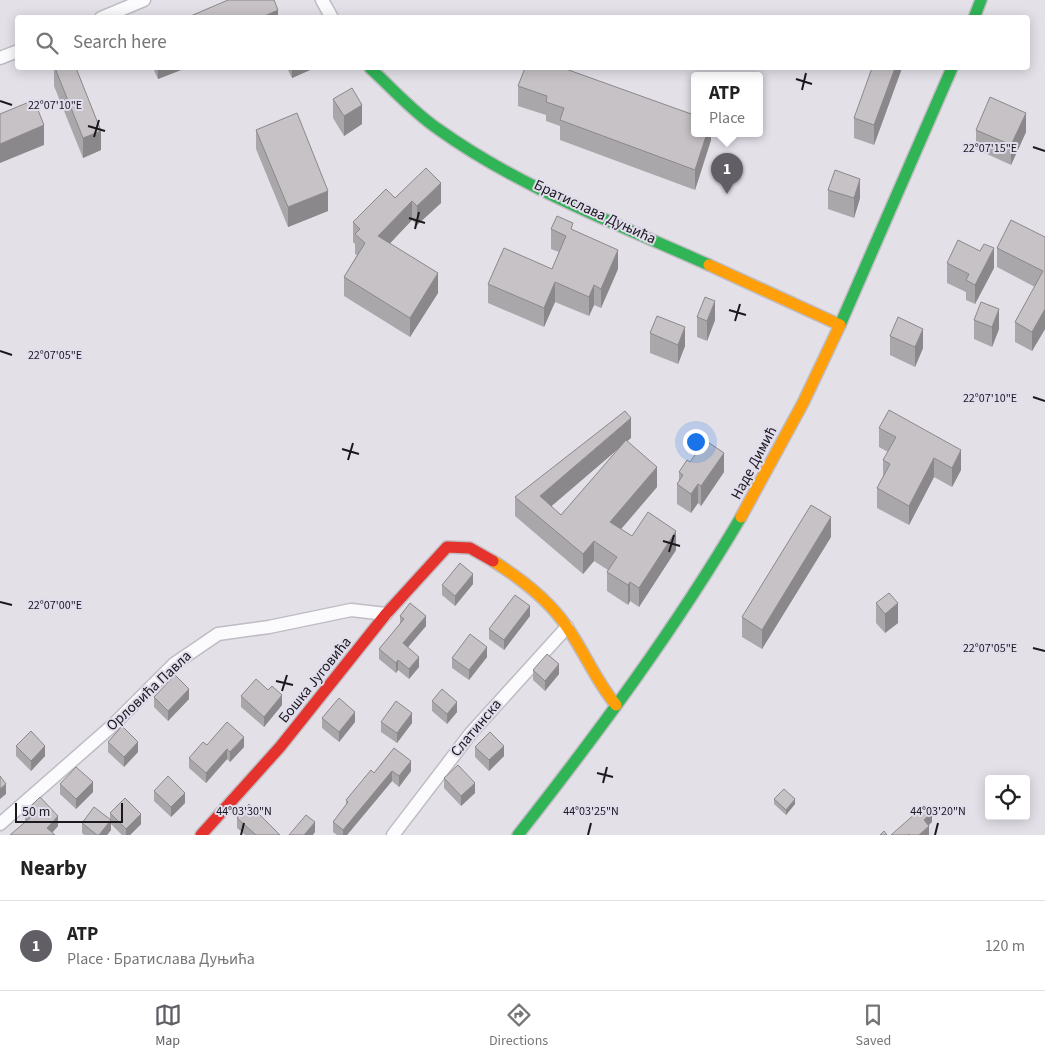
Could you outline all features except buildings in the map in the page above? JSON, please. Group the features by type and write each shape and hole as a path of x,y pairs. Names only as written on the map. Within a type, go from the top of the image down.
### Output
{"street":[{"path":"108,15 144,0"},
{"path":"322,0 330,15"},
{"path":"975,15 981,0"},
{"path":"0,58 15,52"},
{"name":"Братислава Дуњића","path":"372,70 436,128 480,157 545,191 840,325"},
{"name":"Наде Димић","path":"518,835 616,705 689,603 745,511 785,437 840,325 951,70"},
{"name":"Бошка Југовића","path":"201,835 280,747 386,614 446,547 472,548 517,578 556,612 567,627"},
{"name":"Орловића Павла","path":"0,824 113,725 174,664 218,634 269,627 351,610 386,614"},
{"path":"567,627 602,690 616,705"},
{"name":"Слатинска","path":"393,835 471,733 567,627"}],"traffic: fast":[{"path":"975,15 981,0"},
{"path":"372,70 411,108 469,150 570,204 709,265"},
{"path":"840,325 951,70"},
{"path":"518,835 635,680 690,600 741,517"}],"traffic: slow":[{"path":"709,265 840,325"},
{"path":"741,517 803,403 840,325"},
{"path":"493,561 533,590 560,617 602,686 616,705"}],"traffic: jam":[{"path":"201,835 280,747 386,614 447,547 470,548 493,561"}],"place":[{"name":"ATP","path":"727,194"}]}
